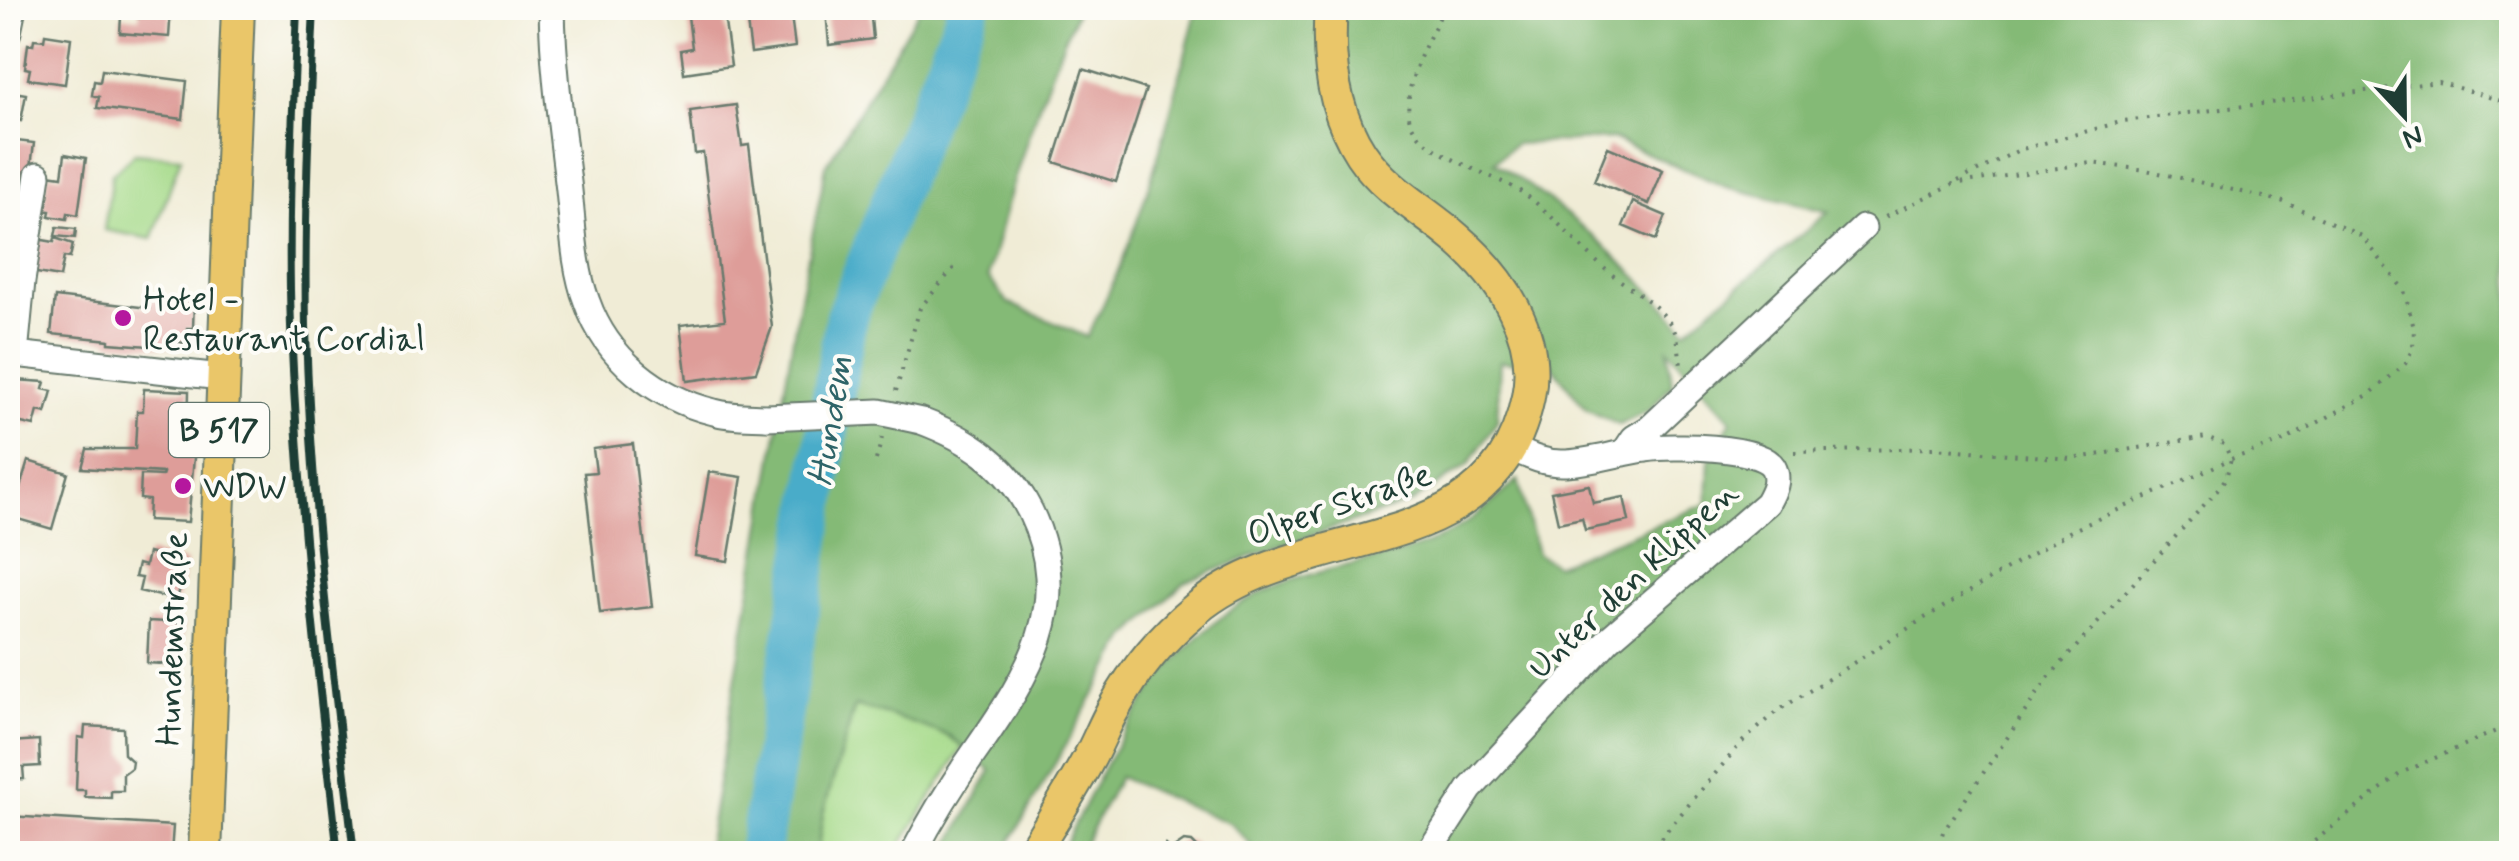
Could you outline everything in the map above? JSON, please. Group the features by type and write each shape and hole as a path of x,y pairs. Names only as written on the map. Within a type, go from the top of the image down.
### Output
{"main road":[{"name":"Hundemstraße","path":"205,854 238,8"},
{"name":"Olper Straße","path":"1032,854 1088,760 1114,707 1144,662 1198,607 1272,566 1451,510 1484,486 1511,448 1529,392 1531,366 1522,322 1503,291 1458,240 1391,189 1362,155 1347,128 1337,96 1331,63 1331,8"}],"street":[{"path":"8,32 14,8"},
{"path":"552,8 556,81 578,265 586,300 600,332 618,356 634,372 677,400 717,413 767,417 879,412 959,435 990,458 1021,494 1040,532 1049,580 1045,620 1015,696 940,806 913,854"},
{"path":"38,175 11,355 221,377"},
{"path":"1624,453 1634,438 1650,428 1863,228"},
{"name":"Unter den Klippen","path":"1428,854 1470,789 1609,639 1767,503 1776,486 1775,470 1765,458 1720,448 1649,448 1566,463 1541,462 1511,448"}],"path":[{"path":"1444,8 1416,69 1409,100 1412,128 1450,157 1524,194 1605,269 1657,307 1675,331 1686,394"},
{"path":"1863,228 2019,150 2124,122 2438,82 2512,104"},
{"path":"1647,854 1742,742 1779,710 1922,618 2069,532 2231,459 2282,442 2370,394 2405,364 2413,348 2414,328 2404,290 2362,236 2281,202 2146,170 2092,163 1953,184"},
{"path":"892,403 920,308 958,263"},
{"path":"876,460 887,422"},
{"path":"1765,458 1786,452 1933,448 2071,459 2206,437 2224,444 2231,459 2226,478 2213,496 2048,678 1942,832 1936,854"},
{"path":"2298,854 2400,773 2512,724"}],"green space":[{"path":"920,8 1078,8 1027,140 988,277 1008,303 1087,337 1139,217 1197,8 2511,8 2511,853 1247,853 1251,845 1231,824 1119,777 1079,853 1060,853 1117,744 1163,675 1221,617 1256,595 1312,574 1441,538 1518,480 1537,554 1556,565 1707,504 1709,461 1731,420 1668,349 1672,384 1649,411 1619,425 1586,409 1552,366 1500,361 1497,421 1469,464 1412,502 1185,582 1127,637 1004,853 945,853 991,771 950,736 855,706 823,813 817,853 706,854 799,303 826,166","holes":["1613,139 1726,187 1829,212 1686,330 1596,239 1494,162 1515,144"]},
{"path":"135,153 181,157 152,239 104,230 112,174"},
{"path":"855,706 926,726 963,747 896,853 817,854 823,813"}],"building":[{"path":"140,8 171,8 169,37 120,33 121,16 139,18"},
{"path":"687,8 723,8 731,66 684,73 681,50 692,48"},
{"path":"745,8 790,8 795,47 751,53"},
{"path":"820,8 870,8 873,39 829,45 826,10"},
{"path":"45,34 71,38 65,84 28,79 28,44 33,45 34,39 44,40"},
{"path":"1083,69 1146,89 1116,182 1054,162"},
{"path":"102,70 187,81 183,119 97,108 99,97 92,95 94,81 100,82"},
{"path":"8,91 26,94 21,121 8,119"},
{"path":"736,105 742,146 749,145 772,327 756,372 687,381 680,325 725,320 703,153 695,154 690,111"},
{"path":"8,140 34,143 27,199 8,197"},
{"path":"1608,147 1663,170 1649,204 1594,181"},
{"path":"65,154 86,158 78,215 68,213 67,219 49,216 50,211 43,210 48,174 62,176"},
{"path":"1633,202 1666,216 1656,240 1623,226"},
{"path":"8,209 23,210 19,250 8,248"},
{"path":"57,227 76,229 75,238 55,236"},
{"path":"55,238 73,244 70,258 64,257 60,277 31,272 37,239 54,242"},
{"name":"Hotel - Restaurant Cordial","path":"55,297 149,308 148,300 194,301 193,328 187,328 187,343 176,342 176,348 51,334"},
{"path":"15,380 45,382 43,389 52,391 46,413 38,411 34,426 13,421 9,438 8,403"},
{"path":"144,389 189,391 188,436 196,436 188,522 148,520 149,500 140,499 141,475 163,473 82,468 87,449 135,449 137,411 143,411"},
{"path":"633,444 652,607 600,613 584,473 596,472 593,449"},
{"path":"28,461 68,473 52,529 11,517"},
{"path":"709,472 742,477 728,561 695,556"},
{"path":"1589,485 1593,503 1624,497 1629,521 1585,530 1582,518 1558,523 1551,492"},
{"path":"148,553 186,562 177,600 139,591 142,578 135,577 138,564 145,566"},
{"path":"149,621 183,623 180,665 147,663"},
{"path":"85,726 123,728 124,754 132,761 131,768 123,774 123,791 111,791 111,798 85,797 85,790 76,790 78,737 84,738"},
{"path":"39,740 40,766 23,767 24,779 12,780 12,773 8,773 10,742"},
{"path":"8,816 173,826 171,854 8,854"},
{"path":"1184,841 1198,848 1194,854 1159,854 1166,845 1171,850"}],"waterway":[{"name":"Hundem","path":"759,854 846,317 969,8"}],"railway":[{"path":"297,8 290,206 294,392 316,656 338,854"},
{"path":"314,8 306,246 308,392 324,590 354,854"}],"place":[{"name":"Hotel - Restaurant Cordial","path":"123,318"},
{"name":"WDW","path":"183,486"}]}
